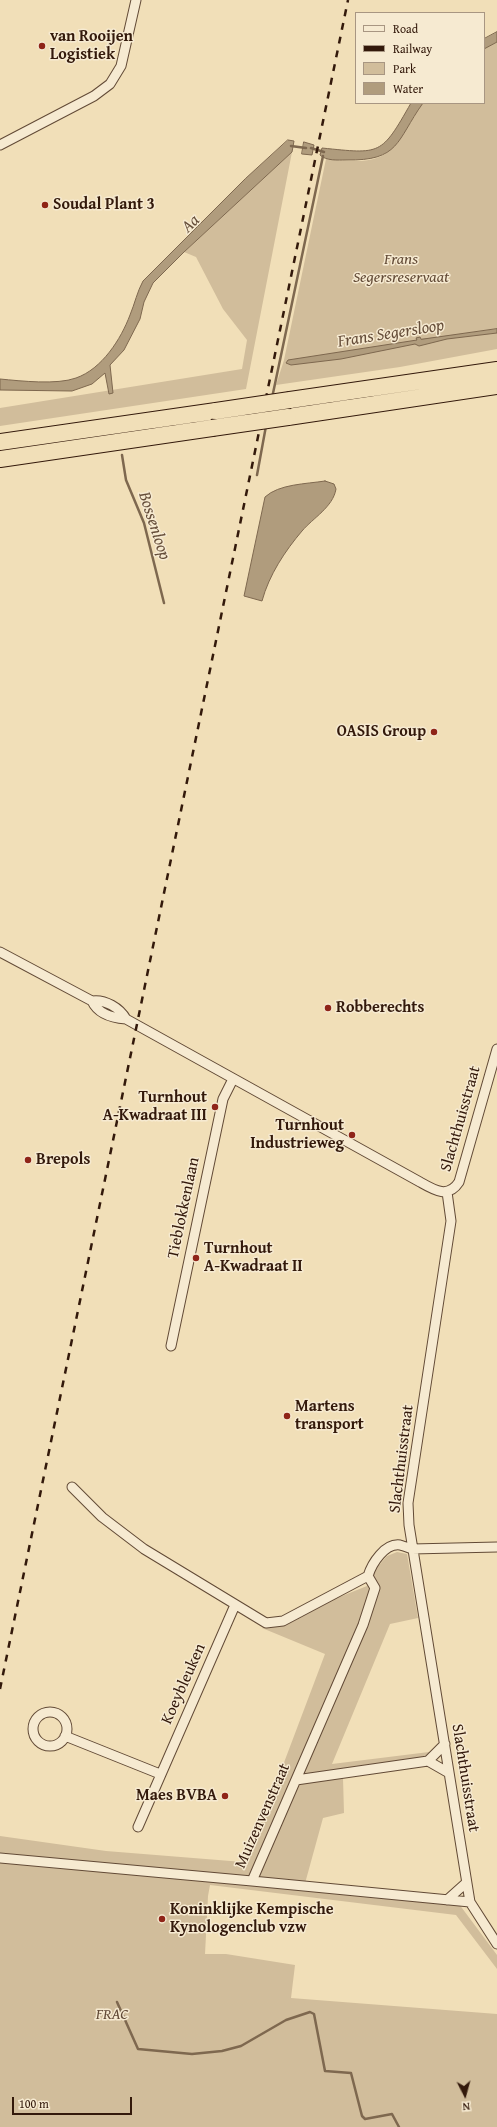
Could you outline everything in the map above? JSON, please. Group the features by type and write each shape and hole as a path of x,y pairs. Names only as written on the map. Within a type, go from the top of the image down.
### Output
{"highway":[{"path":"0,442 497,370"},
{"path":"0,459 497,386"}],"street":[{"path":"0,146 94,96 110,84 121,66 136,0"},
{"path":"0,952 92,1001 102,1001 112,1006 123,1014 126,1019 233,1079 437,1191 447,1192"},
{"name":"Slachthuisstraat","path":"497,1050 459,1182 454,1189 447,1192 451,1221 408,1503 412,1549 445,1744 466,1883 470,1902 497,1944"},
{"name":"Tieblokkenlaan","path":"170,1346 223,1099 233,1079"},
{"path":"72,1487 102,1518 144,1549 266,1623 283,1621 368,1576 370,1568 386,1549 400,1545 412,1549 497,1547"},
{"name":"Muizenvenstraat","path":"0,1858 252,1881 363,1625 375,1588 368,1576"},
{"name":"Koeybleuken","path":"138,1827 235,1605"},
{"path":"65,1736 160,1774"},
{"path":"296,1780 428,1761 445,1744"},
{"path":"428,1761 449,1773"},
{"path":"252,1881 470,1902"},
{"path":"447,1900 466,1883"}],"green space":[{"name":"Frans Segersreservaat","path":"497,42 497,349 400,367 276,385 284,360 326,159 364,161 377,158 387,153 403,134 422,104 485,104 485,48"},
{"path":"292,152 246,389 0,426 0,408 242,369 247,340 223,309 196,257 184,252"},
{"name":"FRAC","path":"397,1552 407,1554 418,1618 390,1624 332,1764 429,1752 430,1763 343,1778 344,1813 323,1818 304,1887 459,1904 497,1955 497,1969 456,1915 210,1885 205,1954 226,1954 295,1965 291,1998 497,2014 497,2127 0,2127 0,1836 106,1851 243,1862 274,1789 325,1654 262,1628 367,1586 366,1580 387,1556"}],"water":[{"path":"497,32 497,42 485,48 485,38"},
{"path":"410,104 422,104 395,146 377,157 332,160 320,155 322,148 357,151 377,148 393,133"},
{"path":"288,140 294,141 292,152 184,252 153,283 144,302 140,319 124,350 110,365 113,393 109,394 105,373 92,384 72,391 0,390 0,379 39,382 68,380 85,374 94,368 116,343 130,315 143,281 245,179"},
{"path":"304,142 314,145 312,155 302,154"},
{"path":"497,329 497,333 447,339 419,346 415,344 341,359 291,365 286,363 288,360 417,340 416,338 420,337 421,339"},
{"path":"325,481 334,484 336,489 331,501 327,507 302,531 284,555 273,573 262,601 244,596 265,497 278,489 285,487"}],"waterway":[{"name":"Aa","path":"291,146 306,148"},
{"name":"Aa","path":"311,148 324,152"},
{"path":"272,398 323,156"},
{"path":"257,475 266,426"},
{"name":"Bossenloop","path":"122,455 126,480 144,523 164,603"},
{"name":"Bossenloop","path":"117,2002 138,2049 192,2054 222,2051 241,2046 286,2020 310,2012 314,2014 325,2071 351,2073 362,2116 365,2119 392,2114 399,2127"}],"railway":[{"path":"0,1689 348,0"}],"place":[{"name":"van Rooijen Logistiek","path":"42,46"},
{"name":"Soudal Plant 3","path":"45,205"},
{"name":"OASIS Group","path":"434,732"},
{"name":"Robberechts","path":"328,1008"},
{"name":"Turnhout A-Kwadraat III","path":"215,1107"},
{"name":"Turnhout Industrieweg","path":"352,1135"},
{"name":"Brepols","path":"28,1160"},
{"name":"Turnhout A-Kwadraat II","path":"196,1258"},
{"name":"Martens transport","path":"287,1416"},
{"name":"Maes BVBA","path":"225,1796"},
{"name":"Koninklijke Kempische Kynologenclub vzw","path":"162,1919"}],"water label":[{"name":"Frans Segersloop","path":"391,334"}]}
